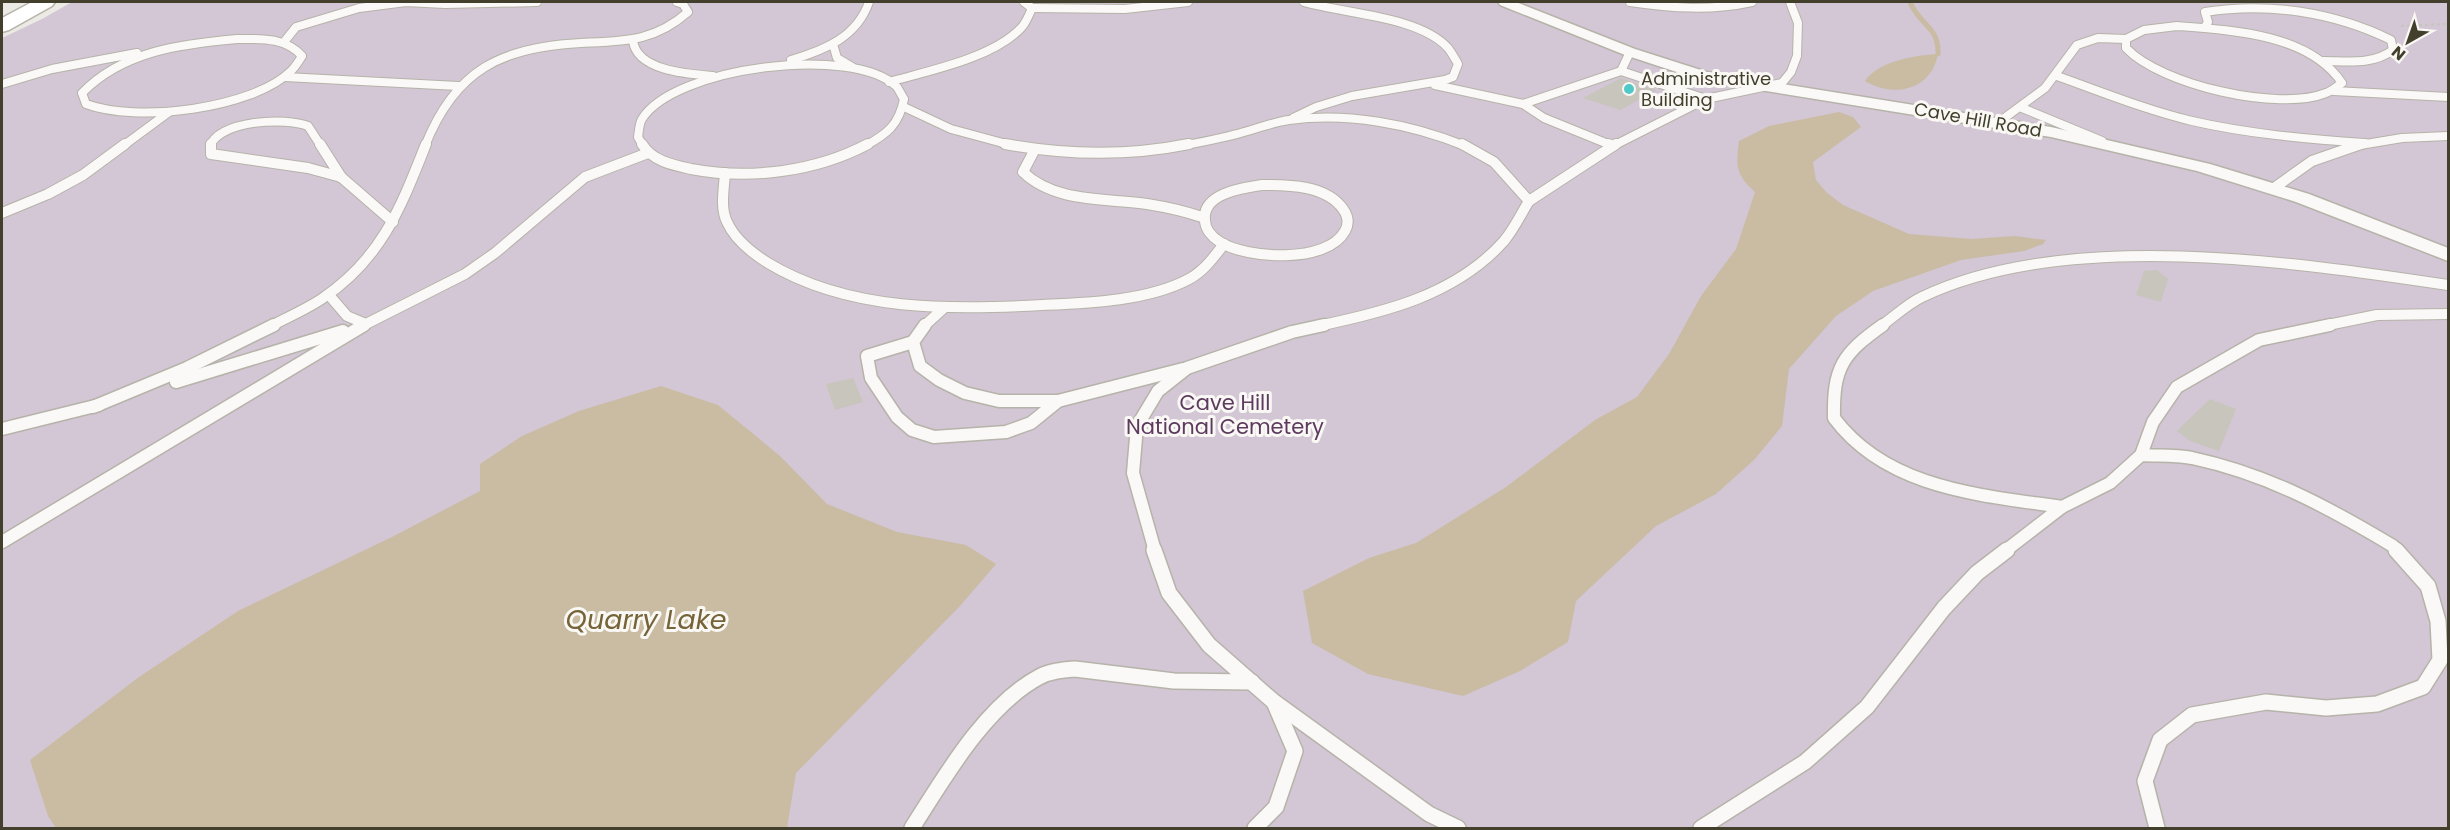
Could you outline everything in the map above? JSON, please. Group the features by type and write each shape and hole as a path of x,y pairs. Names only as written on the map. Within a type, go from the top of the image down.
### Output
{"main road":[{"path":"2,26 45,2"}],"street":[{"name":"Cave Hill Road","path":"1505,2 1630,52 1704,76 2106,142 2213,169 2274,188 2399,234 2448,255"}],"lane":[{"path":"284,42 296,27 334,12 349,2"},
{"path":"313,20 358,8 405,2 445,4 537,2"},
{"path":"93,407 186,370 329,295 361,267 393,222 440,114 458,86 478,69 544,46 633,41 677,23 688,12 683,4 677,2"},
{"path":"765,67 829,65 856,70 888,82 901,94 904,108 896,124 877,140 847,154 809,165 767,172 725,173 684,168 667,163 648,153 638,137 641,120 658,103 684,88 718,76 802,57 833,44 863,20 869,2"},
{"path":"1024,2 1032,8 1125,9 1188,2"},
{"path":"1304,2 1389,21 1422,31 1442,41 1454,52 1458,64 1453,77 1435,85"},
{"path":"1630,2 1720,8 1752,2"},
{"path":"913,342 920,366 939,380 965,393 999,401 1058,401 1187,368 1292,332 1374,314 1429,296 1473,269 1505,240 1529,201 1614,146 1706,99 1782,83 1791,72 1797,56 1798,23 1790,2"},
{"path":"2205,27 2208,22 2205,12 2218,6 2242,3 2273,4 2343,17 2369,27 2391,40 2393,50 2384,58 2324,61"},
{"path":"888,82 970,56 999,42 1020,29 1032,8"},
{"path":"1999,123 2022,108 2056,76 2074,48 2088,41 2109,37 2126,39 2136,32 2153,27 2205,27 2271,40 2301,50 2324,61 2338,72 2342,83 2334,91"},
{"path":"2,84 52,69 101,58 176,47 237,39 284,42 297,48 302,56 298,66 285,77 264,88 235,98 169,111 132,114 103,111 86,104 82,93 91,81 112,68 142,56 176,47"},
{"path":"2126,39 2126,48 2136,59 2156,70 2206,87 2253,96 2315,97 2334,91 2448,97"},
{"path":"633,41 634,49 639,55 660,68 682,74 718,76"},
{"path":"833,44 837,58 856,70"},
{"path":"1621,71 1630,52"},
{"path":"1523,104 1587,85 1621,71 1706,99"},
{"path":"2056,76 2170,115 2220,126 2267,135 2365,143"},
{"path":"285,77 458,86"},
{"path":"904,108 956,132 993,143 1034,151 1144,151 1200,143 1289,120 1319,105 1349,96 1392,88 1435,85 1523,104 1544,118 1579,134 1614,146"},
{"path":"2022,108 2106,142"},
{"path":"2,213 48,194 83,175 169,111"},
{"path":"1289,120 1362,120 1407,127 1447,139 1487,157 1510,178 1529,201"},
{"path":"341,177 313,167 234,159 211,154 210,144 214,138 240,127 268,121 290,121 308,126 341,177 393,222"},
{"path":"2274,188 2300,166 2365,143 2417,136 2448,136"},
{"path":"1034,151 1023,172 1028,180 1043,187 1089,197 1179,209 1202,217"},
{"path":"2,542 366,324 465,274 495,253 585,177 648,153"},
{"path":"725,173 723,199 727,222 743,243 766,261 799,279 841,292 945,307 1088,303 1145,295 1191,278 1210,264 1224,244"},
{"path":"1274,185 1308,189 1328,196 1342,206 1348,218 1347,230 1336,241 1319,250 1296,255 1245,252 1224,244 1211,236 1204,227 1202,217 1208,206 1221,196 1240,189 1274,185"},
{"path":"2062,507 1935,485 1890,466 1854,442 1834,418 1834,385 1844,361 1880,323 1917,299 2010,267 2110,257 2166,257 2301,266 2448,285"},
{"path":"329,295 347,316 366,324"},
{"path":"945,307 925,325 913,342 867,356 871,378 897,417 912,430 934,437 1006,432 1031,423 1058,401"},
{"path":"1701,828 1805,762 1868,706 1944,608 1977,573 2062,507 2110,483 2141,454 2153,422 2178,387 2219,360 2259,340 2377,315 2448,314"},
{"path":"2,429 93,407 366,324"},
{"path":"1187,368 1158,391 1137,426 1133,473 1150,538 1169,593 1209,645 1273,701 1429,814 1458,828"},
{"path":"2141,454 2190,458 2264,478 2324,504 2393,546 2428,586 2439,631 2440,660 2423,687 2378,704 2326,708 2266,702 2192,715 2160,740 2145,781 2157,828"},
{"path":"912,828 958,756 997,711 1029,682 1059,670 1175,681 1252,682"},
{"path":"1255,828 1276,807 1295,751 1273,701"}],"path":[{"path":"2369,27 2448,24"}],"green space":[{"name":"Cave Hill National Cemetery","path":"72,2 2448,2 2448,828 2,828 2,38"}],"water":[{"path":"1938,54 1928,76 1909,88 1887,89 1865,81 1879,68 1898,60"},
{"path":"1839,112 1853,117 1861,127 1813,162 1816,180 1826,192 1843,205 1909,234 1971,239 2015,236 2046,240 2043,244 2024,251 1961,260 1873,291 1836,316 1789,369 1782,426 1754,460 1716,494 1656,526 1576,601 1568,642 1520,671 1463,696 1368,674 1312,643 1303,591 1369,558 1416,543 1506,487 1595,420 1637,397 1669,354 1701,296 1736,249 1755,192 1740,175 1738,169 1739,141 1769,126"},
{"name":"Quarry Lake","path":"661,386 718,405 780,456 827,504 897,532 966,545 996,564 960,606 796,773 787,828 56,828 48,816 30,760 139,677 238,611 394,536 480,491 480,464 522,436 579,411"}],"building":[{"name":"Administrative Building","path":"1621,78 1657,90 1620,110 1583,98"},
{"path":"2157,270 2168,279 2161,302 2136,295 2144,271"},
{"path":"853,378 863,402 835,410 826,384"},
{"path":"2210,399 2236,409 2219,451 2190,441 2177,431"}],"waterway":[{"path":"1910,2 1918,16 1932,31 1938,54"}],"place":[{"name":"Administrative Building","path":"1629,89"}]}
